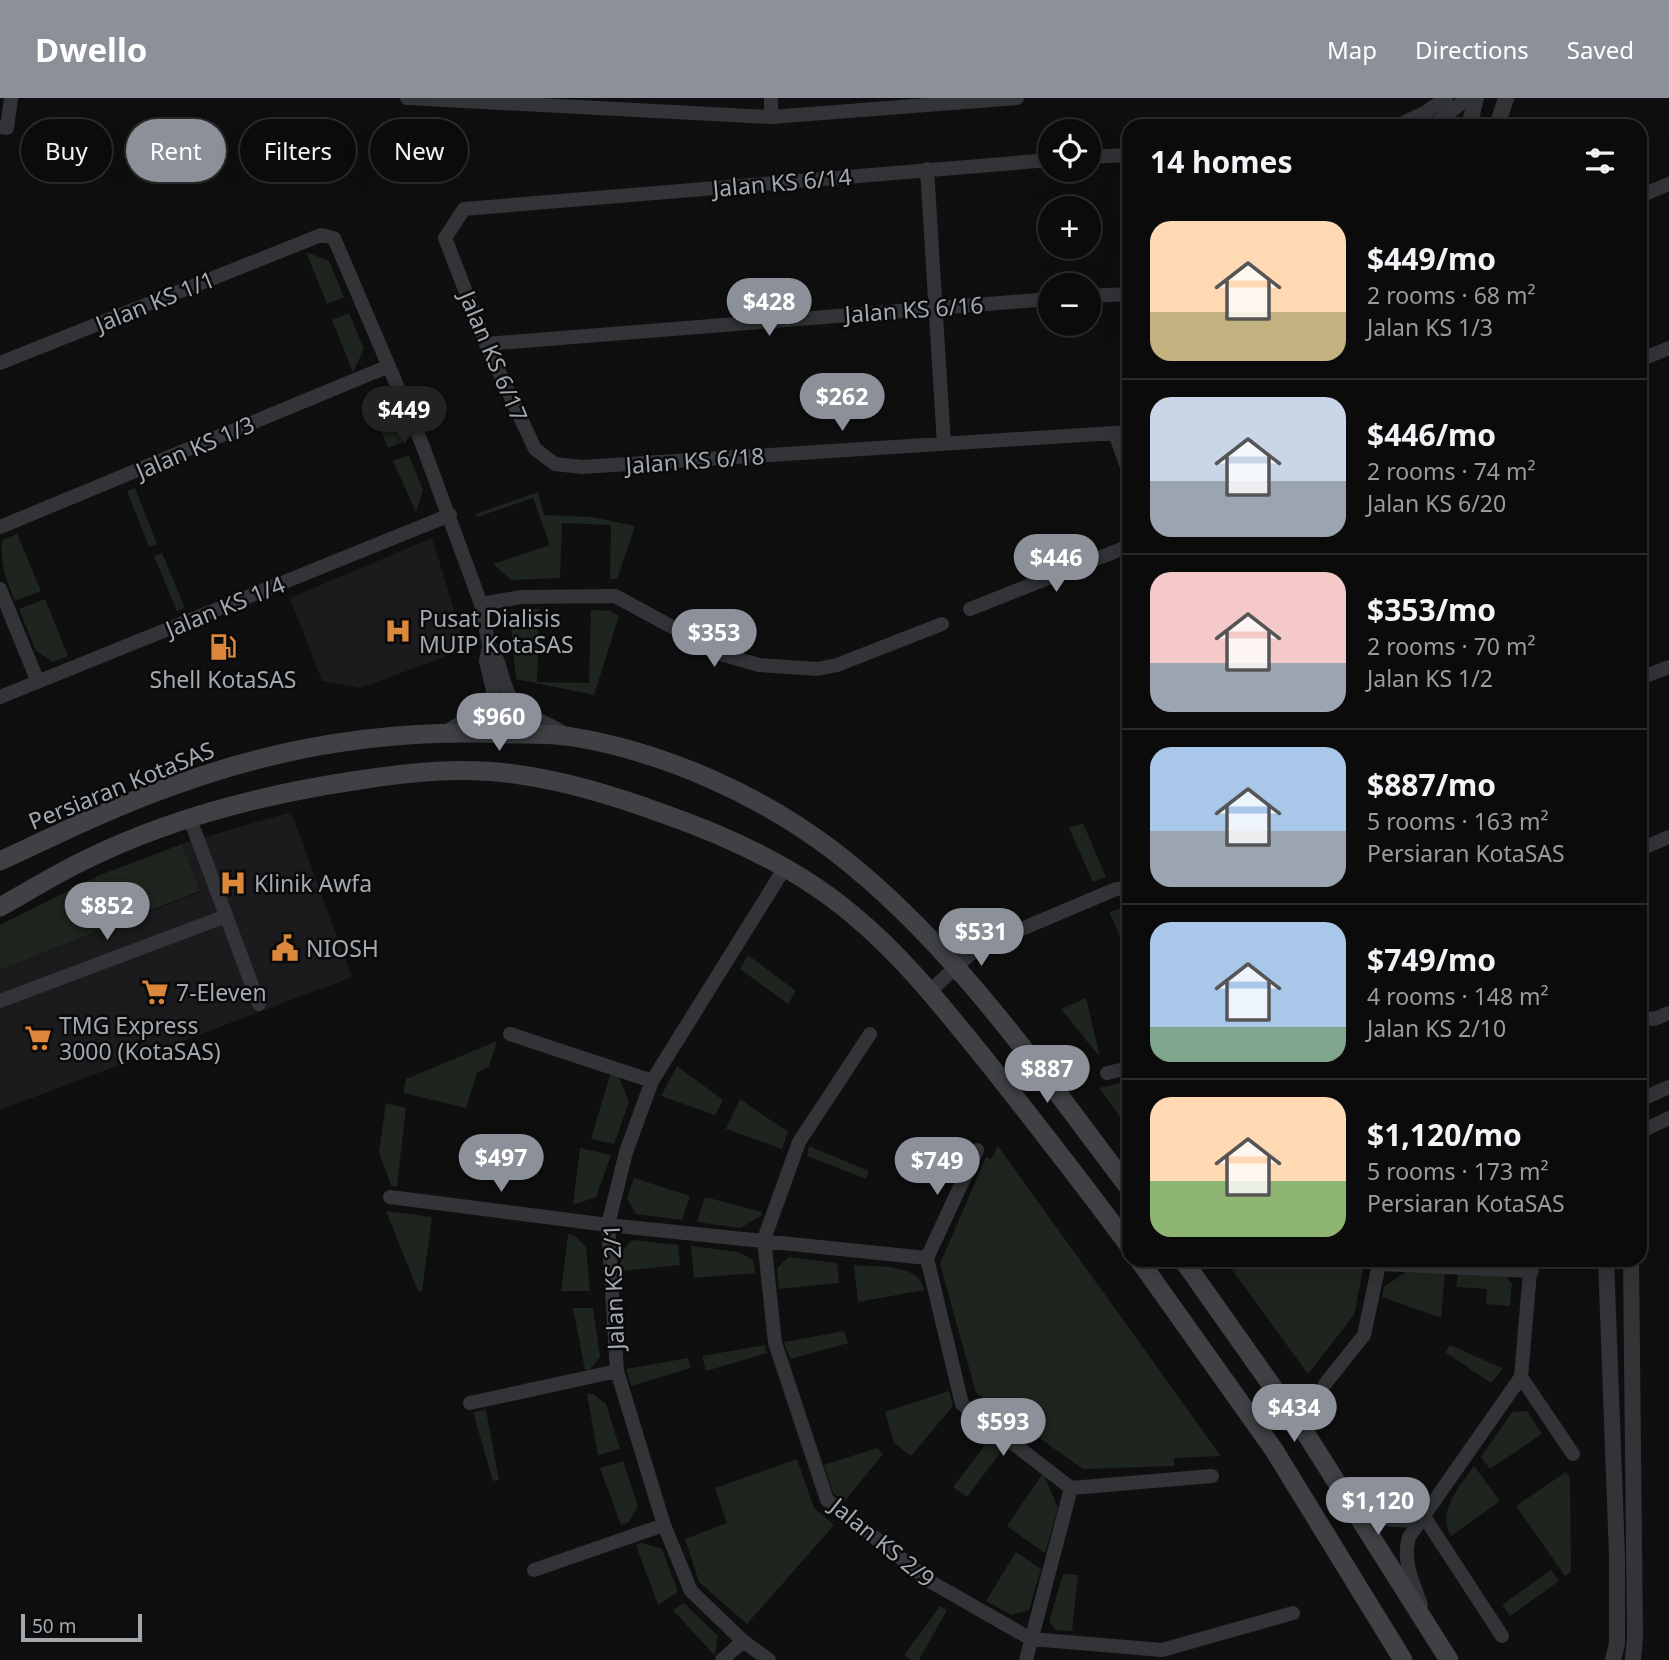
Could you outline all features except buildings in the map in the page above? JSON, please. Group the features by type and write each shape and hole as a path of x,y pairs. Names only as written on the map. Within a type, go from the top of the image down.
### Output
{"main road":[{"name":"Persiaran KotaSAS","path":"0,861 177,784 230,767 359,740 447,731 570,736 631,751 726,788 784,817 834,851 877,888 955,968 1122,1179"},
{"path":"0,907 82,861 136,837 262,797 385,776 436,771 519,774 562,782 674,817 784,869 851,912 930,991 1048,1137 1122,1237"},
{"path":"1144,1267 1274,1450 1403,1660"},
{"path":"1187,1267 1240,1336 1449,1660"}],"street":[{"path":"4,127 11,98"},
{"path":"407,98 771,117 1017,98"},
{"path":"771,98 771,117"},
{"path":"1412,119 1446,98"},
{"path":"1441,119 1468,98"},
{"path":"1471,119 1476,98"},
{"path":"1499,119 1506,98"},
{"path":"1101,157 1122,156"},
{"name":"Jalan KS 6/14","path":"445,238 464,209 1038,161"},
{"path":"927,169 944,444"},
{"path":"1647,193 1669,184"},
{"name":"Jalan KS 1/1","path":"0,363 321,234 334,238 389,366"},
{"name":"Jalan KS 6/17","path":"445,238 486,344 535,449 555,464"},
{"path":"1101,295 1122,294"},
{"name":"Jalan KS 6/16","path":"486,344 1038,300"},
{"path":"1647,357 1669,348"},
{"path":"389,366 450,515 481,604 489,646 486,661 493,690 492,698 477,713 447,731"},
{"name":"Jalan KS 1/3","path":"0,527 389,366"},
{"name":"Jalan KS 6/18","path":"555,464 582,467 1122,432"},
{"name":"Jalan KS 1/4","path":"0,697 450,515"},
{"path":"970,609 1122,549"},
{"path":"0,589 38,682"},
{"path":"481,604 521,597 615,596 724,655 760,665 817,669 837,665 942,624"},
{"path":"489,646 499,658 506,685 517,705 570,736"},
{"path":"1647,675 1669,667"},
{"path":"190,819 259,1004"},
{"path":"1647,846 1669,837"},
{"name":"Jalan KS 2/1","path":"769,1660 743,1641 691,1591 664,1525 617,1371 607,1225 626,1152 652,1081 784,869"},
{"path":"930,991 977,948 1116,889 1122,889"},
{"path":"0,1001 226,916"},
{"path":"1647,1018 1669,1013"},
{"path":"510,1034 652,1081"},
{"name":"Jalan KS 2/9","path":"870,1034 799,1142 764,1239 775,1343 827,1500 931,1582 1031,1639 1162,1650 1293,1613"},
{"path":"1107,1073 1122,1070"},
{"path":"1647,1097 1669,1087"},
{"path":"1647,1129 1669,1118"},
{"path":"977,1150 927,1258 962,1404 1071,1488 1212,1476"},
{"path":"390,1197 607,1225 764,1239 927,1258"},
{"path":"1325,1384 1364,1335 1380,1267"},
{"path":"1429,1627 1408,1572 1405,1549 1409,1537 1425,1518 1521,1377 1532,1267"},
{"path":"1606,1267 1617,1556 1617,1644 1613,1660"},
{"path":"1631,1267 1635,1638 1633,1660"},
{"path":"470,1403 617,1371"},
{"path":"1521,1377 1573,1454"},
{"path":"1026,1660 1071,1488"},
{"path":"1346,1497 1382,1520 1399,1523 1425,1518"},
{"path":"1425,1518 1502,1636"},
{"path":"534,1570 664,1525"},
{"path":"722,1660 743,1641"}],"shaded area":[{"path":"306,252 329,261 344,297 327,304"},
{"path":"349,313 364,349 353,372 332,320"},
{"path":"368,395 389,406 403,442 388,448"},
{"path":"409,455 423,490 416,512 393,461"},
{"path":"135,488 157,544 149,547 127,491"},
{"path":"538,492 544,515 592,517 635,526 617,579 610,579 611,525 562,523 560,578 511,580 493,564 550,545 533,498 477,517 476,514"},
{"path":"17,534 41,591 15,601 4,571 2,540"},
{"path":"432,538 466,649 360,688 322,681 290,598"},
{"path":"162,553 185,608 177,611 154,556"},
{"path":"45,599 68,656 53,662 36,651 19,609"},
{"path":"527,609 539,609 537,682 589,683 591,610 610,611 619,616 594,695 516,679 511,627"},
{"path":"291,812 352,977 0,1110 0,970 200,892 182,844"},
{"path":"1083,823 1106,877 1093,882 1069,828"},
{"path":"182,844 200,891 0,970 0,925 100,875"},
{"path":"1122,908 1122,941 1109,912"},
{"path":"748,955 796,991 788,1004 740,969"},
{"path":"1086,998 1100,1057 1061,1009"},
{"path":"497,1041 489,1066 477,1073 466,1108 403,1093 406,1079"},
{"path":"677,1066 723,1100 715,1115 661,1096"},
{"path":"610,1075 619,1077 629,1102 614,1144 591,1139"},
{"path":"1122,1083 1122,1119 1099,1088"},
{"path":"740,1099 788,1132 782,1149 726,1129"},
{"path":"386,1103 406,1108 397,1186 391,1186 379,1152"},
{"path":"809,1146 869,1171 866,1179 807,1156"},
{"path":"998,1146 1221,1456 1174,1458 1174,1466 1083,1469 976,1393 940,1264 986,1157 991,1159"},
{"path":"580,1148 611,1155 596,1197 573,1205"},
{"path":"634,1178 690,1196 682,1220 636,1214 627,1198"},
{"path":"705,1197 762,1212 761,1216 740,1228 697,1222"},
{"path":"386,1211 432,1217 422,1291 418,1291"},
{"path":"568,1234 574,1235 586,1247 590,1291 561,1291"},
{"path":"632,1240 678,1245 680,1265 621,1271 620,1253"},
{"path":"691,1246 739,1252 753,1260 755,1273 694,1278"},
{"path":"789,1257 837,1263 839,1283 779,1289 777,1268"},
{"path":"854,1265 906,1271 921,1281 924,1290 858,1302"},
{"path":"1230,1267 1364,1267 1354,1315 1308,1374"},
{"path":"1405,1272 1445,1273 1441,1318 1382,1297 1384,1287"},
{"path":"1458,1274 1505,1275 1512,1284 1510,1306 1486,1304 1487,1289 1456,1287"},
{"path":"573,1308 593,1308 600,1357 590,1369 585,1370"},
{"path":"844,1331 848,1343 790,1359 784,1342"},
{"path":"765,1345 767,1353 706,1371 702,1356"},
{"path":"1450,1345 1503,1368 1491,1383 1445,1352"},
{"path":"688,1358 691,1368 631,1386 626,1369"},
{"path":"949,1391 953,1406 911,1456 894,1443 885,1412"},
{"path":"587,1394 593,1394 606,1404 620,1449 598,1455"},
{"path":"486,1410 499,1480 493,1481 473,1412"},
{"path":"1527,1411 1542,1434 1490,1469 1481,1457 1512,1412"},
{"path":"993,1435 1006,1445 967,1497 953,1487"},
{"path":"877,1448 883,1454 844,1502 833,1493 824,1465"},
{"path":"797,1459 814,1508 834,1525 747,1624 699,1582 685,1539 727,1523 715,1488"},
{"path":"623,1461 638,1506 629,1522 621,1525 600,1468"},
{"path":"1474,1466 1500,1501 1451,1536 1446,1518 1448,1508"},
{"path":"1566,1472 1570,1478 1571,1572 1565,1576 1516,1506"},
{"path":"1043,1473 1058,1508 1045,1553 1007,1526"},
{"path":"642,1543 662,1549 678,1592 658,1605 636,1545"},
{"path":"1016,1552 1041,1569 1029,1610 1012,1615 986,1601"},
{"path":"1551,1570 1559,1581 1510,1616 1502,1605"},
{"path":"1063,1574 1078,1575 1072,1631 1056,1630 1049,1622"},
{"path":"684,1603 718,1636 715,1656 673,1610"},
{"path":"940,1606 947,1610 919,1660 911,1660 904,1655"}],"place":[{"name":"Pusat Dialisis MUIP KotaSAS","path":"398,631"},
{"name":"Shell KotaSAS","path":"223,647"},
{"name":"Klinik Awfa","path":"233,883"},
{"name":"NIOSH","path":"285,948"},
{"name":"7-Eleven","path":"155,992"},
{"name":"TMG Express 3000 (KotaSAS)","path":"38,1038"}]}
